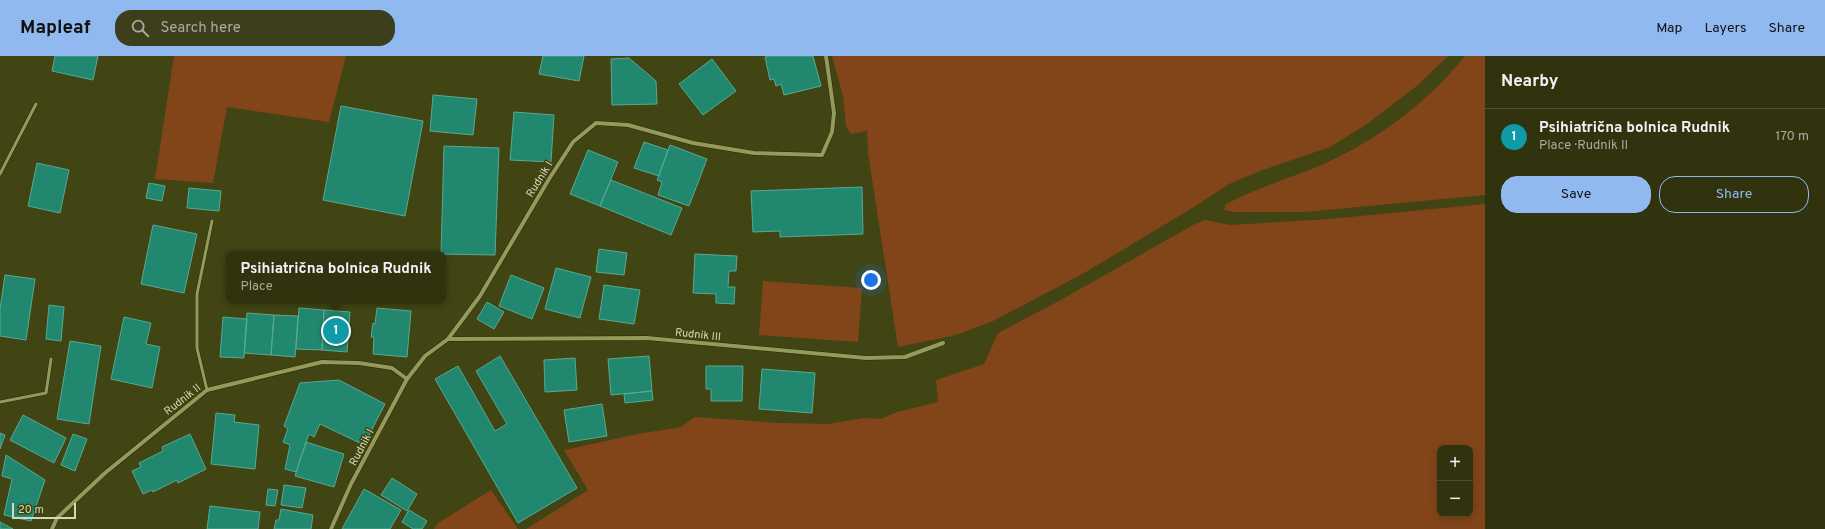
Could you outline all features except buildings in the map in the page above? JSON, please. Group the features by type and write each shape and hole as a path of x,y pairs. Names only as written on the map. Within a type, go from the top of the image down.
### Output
{"street":[{"name":"Rudnik I","path":"331,529 351,484 407,379 425,356 448,339 480,296 549,179 573,142 596,123 628,125 693,143 754,153 822,155 832,132 834,113 826,56"},
{"name":"Rudnik III","path":"448,339 647,338 866,358 905,357 943,343"},
{"name":"Rudnik II","path":"52,529 57,518 105,473 207,390 322,362 359,363 392,368 407,379"}],"lane":[{"path":"0,174 36,104"},
{"path":"207,390 197,348 197,294 212,221"},
{"path":"0,402 46,393 51,359"}],"shaded area":[{"path":"174,56 346,56 329,122 227,107 213,183 155,179"},
{"path":"832,56 1448,56 1418,85 1367,124 1330,147 1260,171 1229,184 1194,207 1086,272 993,321 956,335 898,347 868,153 867,131 851,134 846,126 843,96"},
{"path":"1465,56 1485,56 1485,195 1305,212 1235,212 1224,210 1226,204 1237,198 1319,166 1380,133 1399,120 1434,90"},
{"path":"1485,204 1485,529 526,529 588,490 564,450 638,434 681,427 695,417 780,423 828,424 865,418 881,419 897,412 938,402 936,380 984,364 998,333 1059,301 1193,225 1205,220 1230,225 1329,219"},
{"path":"763,281 862,288 858,342 759,335"},
{"path":"491,490 518,529 434,529 438,523"}],"place":[{"name":"Psihiatrična bolnica Rudnik","path":"336,331"}]}
